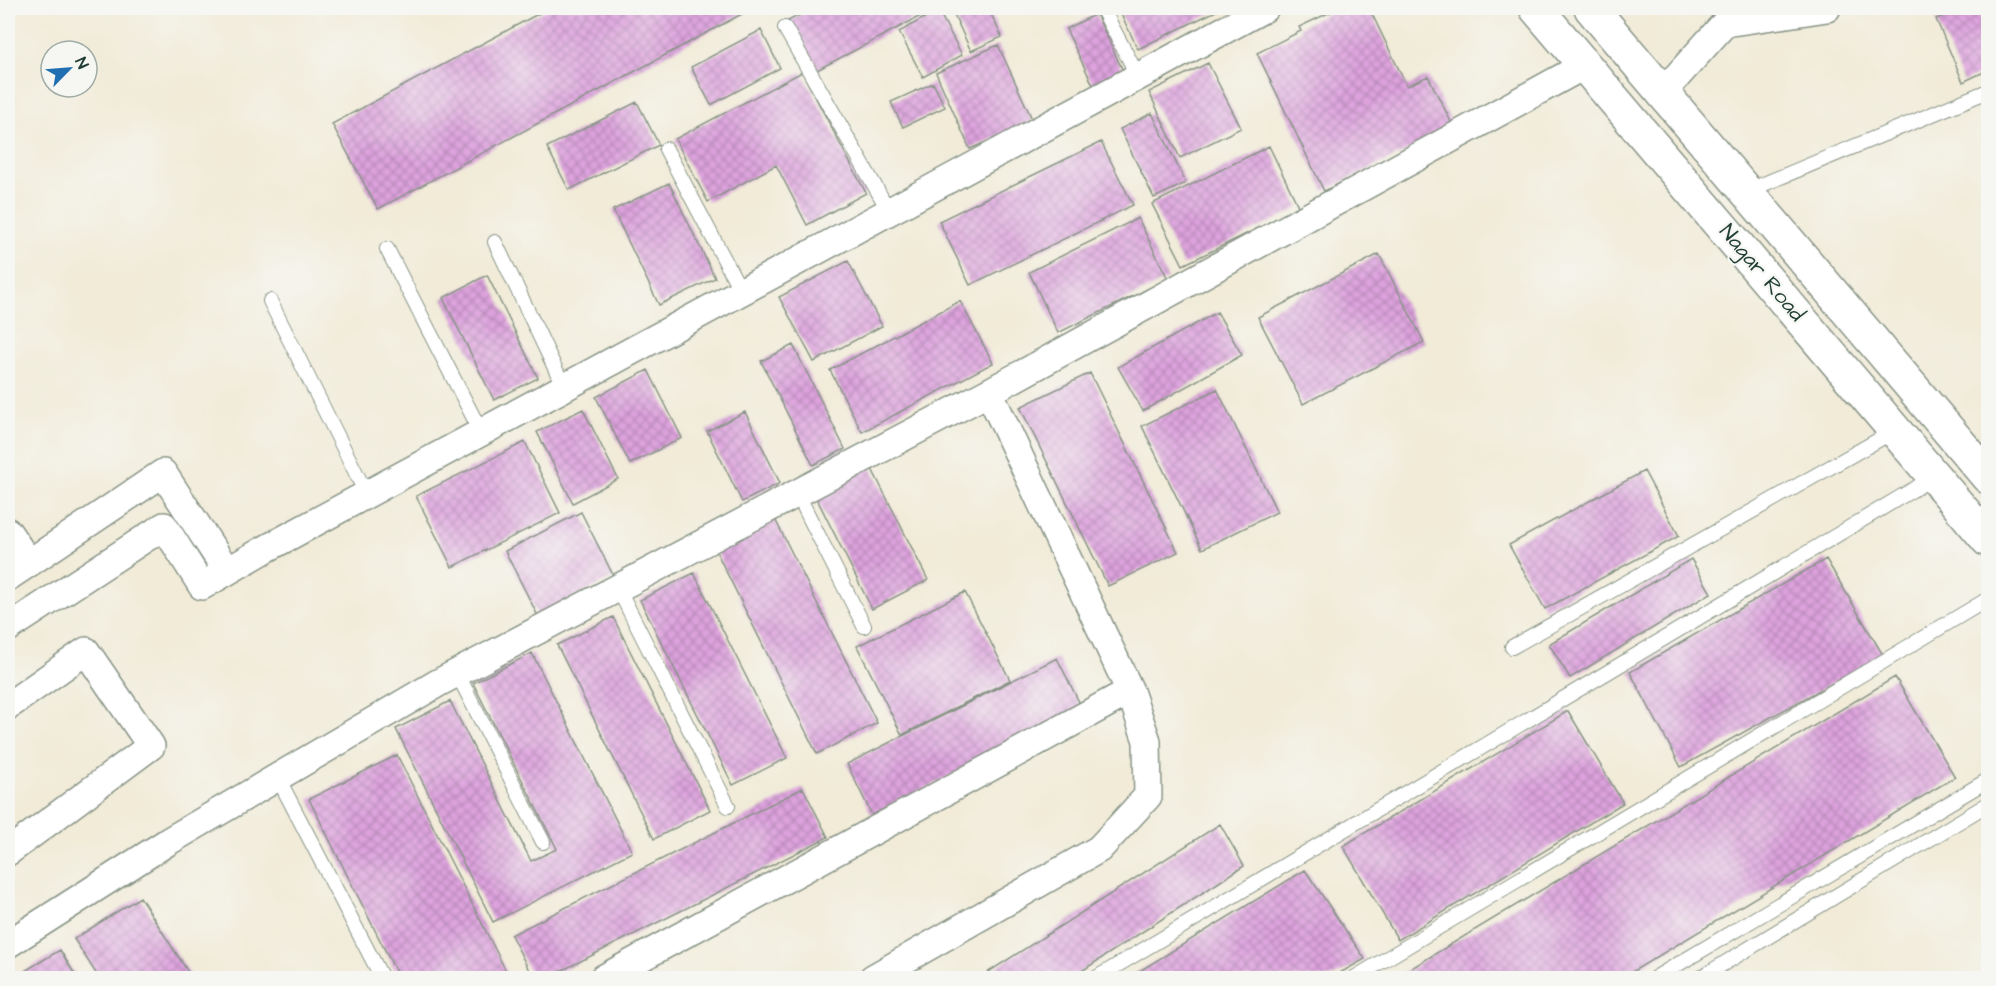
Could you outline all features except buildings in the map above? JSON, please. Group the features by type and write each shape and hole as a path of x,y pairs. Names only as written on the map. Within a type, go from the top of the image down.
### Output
{"highway":[{"name":"Nagar Road","path":"1536,8 1989,540"},
{"name":"Nagar Road","path":"1593,8 1989,477"}],"street":[{"path":"8,628 164,526 202,586 481,432 1265,8"},
{"path":"1663,92 1725,23 1827,8"},
{"path":"8,944 169,841 457,673 989,392 1585,65"},
{"path":"873,978 1099,849 1148,796 1148,741 1130,691 989,392"},
{"path":"8,532 18,570 163,473 227,571"},
{"path":"8,706 86,651 151,746 8,852"},
{"path":"604,978 1130,691"}],"lane":[{"path":"1102,8 1138,76"},
{"path":"785,28 889,211"},
{"path":"1747,191 1989,91"},
{"path":"666,149 741,291"},
{"path":"495,242 564,387"},
{"path":"387,249 481,432"},
{"path":"270,301 367,495"},
{"path":"1512,647 1896,430"},
{"path":"1096,978 1935,476"},
{"path":"797,493 864,626"},
{"path":"618,588 728,806"},
{"path":"1354,978 1989,599"},
{"path":"457,673 543,842"},
{"path":"278,778 382,978"},
{"path":"1655,978 1989,780"},
{"path":"1700,978 1989,804"}]}
